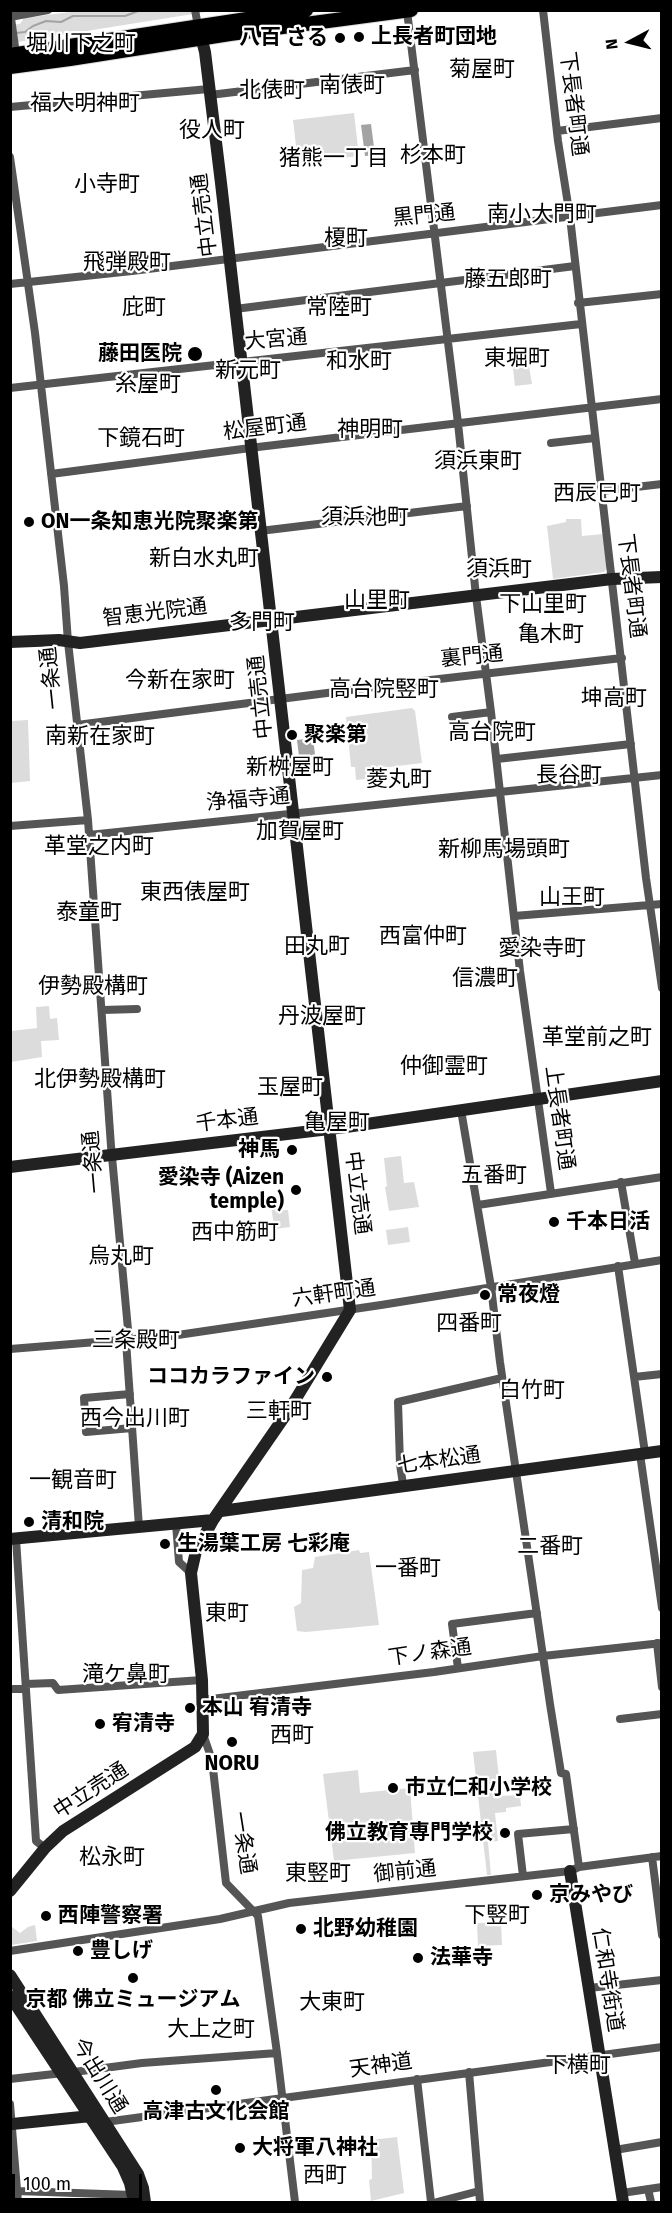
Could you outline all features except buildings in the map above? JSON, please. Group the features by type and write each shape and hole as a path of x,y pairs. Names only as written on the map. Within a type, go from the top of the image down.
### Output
{"main road":[{"path":"13,54 198,22 306,10"},
{"path":"198,22 409,11"}],"street":[{"path":"13,54 11,17 48,10"},
{"name":"下長者町通","path":"543,10 570,217 578,303 650,905 662,988"},
{"name":"上長者町通","path":"409,11 514,916 551,1193"},
{"name":"中立売通","path":"198,22 210,92 230,259 350,1310"},
{"path":"10,107 210,92 415,70"},
{"path":"557,131 662,118"},
{"name":"一条通","path":"10,157 28,282 51,474 88,820 128,1341 139,1527"},
{"name":"黒門通","path":"10,284 662,205"},
{"path":"235,309 575,266"},
{"path":"578,303 662,294"},
{"name":"大宮通","path":"10,388 581,324"},
{"name":"松屋町通","path":"51,474 251,447 662,399"},
{"path":"550,443 595,438"},
{"path":"601,491 662,484"},
{"path":"260,531 466,506"},
{"name":"智恵光院通","path":"10,642 59,640 80,643 612,579 662,577"},
{"name":"裏門通","path":"77,725 281,698 622,658"},
{"path":"452,717 491,712"},
{"path":"497,759 631,744"},
{"name":"浄福寺通","path":"89,835 662,775"},
{"path":"10,826 88,820"},
{"path":"514,916 662,904"},
{"path":"103,1010 137,1009"},
{"name":"千本通","path":"10,1167 330,1129 662,1081"},
{"path":"461,1110 491,1287 502,1378 561,1773 566,1774 574,1829 575,1869"},
{"path":"478,1205 662,1177"},
{"path":"621,1182 634,1263"},
{"name":"六軒町通","path":"10,1349 128,1341 350,1310 662,1260"},
{"path":"618,1266 662,1608"},
{"path":"217,1515 289,1410 350,1310"},
{"path":"634,1377 662,1374"},
{"path":"403,1485 398,1402 502,1378"},
{"path":"130,1394 84,1398 87,1432 132,1428"},
{"name":"七本松通","path":"13,1539 176,1524 217,1515 403,1485 662,1451"},
{"name":"一条通","path":"217,1515 196,1551 191,1573 202,1680 203,1734 212,1760 226,1883 258,1916 295,2202"},
{"path":"176,1524 179,1562 191,1573"},
{"path":"13,1539 36,1841 45,1848"},
{"path":"458,1668 452,1624 537,1613"},
{"path":"659,1643 662,1687"},
{"name":"下ノ森通","path":"203,1700 659,1643"},
{"path":"10,1689 54,1683 58,1690 202,1680"},
{"path":"620,1719 662,1714"},
{"name":"中立売通","path":"10,1891 45,1848 63,1831 195,1747 203,1734"},
{"path":"523,1876 518,1834 574,1829"},
{"name":"御前通","path":"10,1951 119,1936 254,1912 289,1903 523,1876 662,1856"},
{"path":"652,1857 662,1935"},
{"name":"仁和寺街道","path":"575,1869 589,1988 622,2198"},
{"name":"今出川通","path":"10,1975 123,2167 134,2199"},
{"path":"589,1988 662,1980"},
{"name":"今出川通","path":"12,2001 105,2122 138,2174 145,2202"},
{"name":"天神道","path":"105,2122 662,2047"},
{"path":"10,2079 142,2063 277,2053"},
{"path":"469,2072 480,2202"},
{"path":"417,2079 431,2202"},
{"path":"10,2104 18,2202"},
{"path":"12,2124 91,2116 105,2122"},
{"path":"615,2150 662,2142"},
{"path":"622,2198 662,2187"},
{"path":"648,2189 651,2202"},
{"path":"17,2191 134,2199"},
{"path":"437,2202 479,2191"}],"shaded area":[{"path":"78,11 212,11 11,43 10,25 20,24 24,18"},
{"path":"354,113 359,156 298,163 293,120"},
{"path":"371,124 375,155 365,156 361,125"},
{"path":"526,349 532,384 515,386 511,350"},
{"path":"566,519 581,519 582,536 603,534 607,568 604,572 553,579 547,526 566,522"},
{"path":"412,708 415,711 422,763 374,769 375,778 356,780 355,767 351,767 346,717"},
{"path":"28,720 30,781 11,783 11,721"},
{"path":"313,738 317,771 301,773 297,740"},
{"path":"49,1006 50,1019 57,1018 59,1040 41,1041 42,1057 11,1062 11,1031 37,1028 36,1007"},
{"path":"401,1156 404,1183 414,1182 419,1207 389,1211 384,1158"},
{"path":"271,1208 288,1210 290,1227 275,1229"},
{"path":"408,1227 410,1242 388,1245 386,1230"},
{"path":"359,1550 360,1553 369,1552 379,1625 297,1631 294,1607 301,1603 302,1570 313,1568 315,1557"},
{"path":"496,1750 501,1796 520,1795 521,1806 506,1808 506,1812 495,1813 498,1841 488,1842 491,1875 487,1875 473,1752"},
{"path":"358,1770 360,1793 410,1788 415,1853 334,1861 323,1774"},
{"path":"501,1922 502,1945 478,1946 477,1923"},
{"path":"35,1925 37,1941 11,1945 11,1926 20,1933"},
{"path":"397,2137 404,2193 371,2201 369,2180 372,2179 371,2140"}],"waterway":[{"path":"16,33 25,32 46,21 61,22 73,16 125,16 141,10"}],"place":[{"name":"上長者町団地","path":"359,37"},
{"name":"八百 さる","path":"340,38"},
{"name":"藤田医院","path":"195,354"},
{"name":"ON一条知恵光院聚楽第","path":"29,522"},
{"name":"聚楽第","path":"292,735"},
{"name":"神馬","path":"292,1150"},
{"name":"愛染寺 (Aizen temple)","path":"296,1190"},
{"name":"千本日活","path":"554,1222"},
{"name":"常夜燈","path":"485,1295"},
{"name":"ココカラファイン","path":"327,1377"},
{"name":"清和院","path":"29,1522"},
{"name":"生湯葉工房 七彩庵","path":"165,1544"},
{"name":"本山 宥清寺","path":"190,1708"},
{"name":"宥清寺","path":"100,1724"},
{"name":"NORU","path":"232,1742"},
{"name":"市立仁和小学校","path":"393,1788"},
{"name":"佛立教育専門学校","path":"505,1833"},
{"name":"京みやび","path":"537,1895"},
{"name":"西陣警察署","path":"46,1916"},
{"name":"北野幼稚園","path":"301,1929"},
{"name":"豊しげ","path":"78,1951"},
{"name":"法華寺","path":"418,1958"},
{"name":"京都 佛立ミュージアム","path":"133,1978"},
{"name":"高津古文化会館","path":"216,2090"},
{"name":"大将軍八神社","path":"240,2148"}],"district":[{"name":"堀川下之町","path":"81,44"},
{"name":"菊屋町","path":"482,70"},
{"name":"南俵町","path":"352,86"},
{"name":"北俵町","path":"272,91"},
{"name":"福大明神町","path":"85,104"},
{"name":"役人町","path":"212,131"},
{"name":"杉本町","path":"433,156"},
{"name":"猪熊一丁目","path":"334,159"},
{"name":"小寺町","path":"107,185"},
{"name":"南小大門町","path":"542,215"},
{"name":"榎町","path":"346,239"},
{"name":"飛弾殿町","path":"127,263"},
{"name":"藤五郎町","path":"508,280"},
{"name":"庇町","path":"144,308"},
{"name":"常陸町","path":"339,308"},
{"name":"東堀町","path":"517,359"},
{"name":"和水町","path":"359,362"},
{"name":"新元町","path":"248,371"},
{"name":"糸屋町","path":"148,385"},
{"name":"神明町","path":"370,430"},
{"name":"下鏡石町","path":"141,439"},
{"name":"須浜東町","path":"478,462"},
{"name":"西辰巳町","path":"597,494"},
{"name":"須浜池町","path":"365,518"},
{"name":"新白水丸町","path":"204,559"},
{"name":"須浜町","path":"499,570"},
{"name":"山里町","path":"377,601"},
{"name":"下山里町","path":"543,605"},
{"name":"多門町","path":"262,623"},
{"name":"亀木町","path":"551,635"},
{"name":"今新在家町","path":"180,681"},
{"name":"高台院竪町","path":"384,690"},
{"name":"坤高町","path":"614,699"},
{"name":"高台院町","path":"492,733"},
{"name":"南新在家町","path":"100,737"},
{"name":"新桝屋町","path":"290,768"},
{"name":"長谷町","path":"569,776"},
{"name":"菱丸町","path":"399,780"},
{"name":"加賀屋町","path":"300,832"},
{"name":"革堂之内町","path":"99,847"},
{"name":"新柳馬場頭町","path":"504,850"},
{"name":"東西俵屋町","path":"195,893"},
{"name":"山王町","path":"572,898"},
{"name":"泰童町","path":"89,913"},
{"name":"西富仲町","path":"423,937"},
{"name":"田丸町","path":"317,947"},
{"name":"愛染寺町","path":"542,949"},
{"name":"信濃町","path":"485,979"},
{"name":"伊勢殿構町","path":"93,987"},
{"name":"丹波屋町","path":"322,1017"},
{"name":"革堂前之町","path":"597,1038"},
{"name":"仲御霊町","path":"444,1067"},
{"name":"北伊勢殿構町","path":"100,1080"},
{"name":"玉屋町","path":"290,1088"},
{"name":"亀屋町","path":"337,1123"},
{"name":"五番町","path":"494,1176"},
{"name":"西中筋町","path":"235,1233"},
{"name":"烏丸町","path":"121,1257"},
{"name":"四番町","path":"469,1324"},
{"name":"三条殿町","path":"136,1341"},
{"name":"白竹町","path":"532,1391"},
{"name":"三軒町","path":"279,1412"},
{"name":"西今出川町","path":"135,1419"},
{"name":"一観音町","path":"73,1481"},
{"name":"二番町","path":"550,1547"},
{"name":"一番町","path":"408,1569"},
{"name":"東町","path":"227,1614"},
{"name":"滝ケ鼻町","path":"126,1675"},
{"name":"西町","path":"292,1736"},
{"name":"松永町","path":"112,1858"},
{"name":"東竪町","path":"318,1874"},
{"name":"下竪町","path":"497,1916"},
{"name":"大東町","path":"332,2003"},
{"name":"大上之町","path":"211,2030"},
{"name":"下横町","path":"578,2066"},
{"name":"西町","path":"325,2176"}]}
